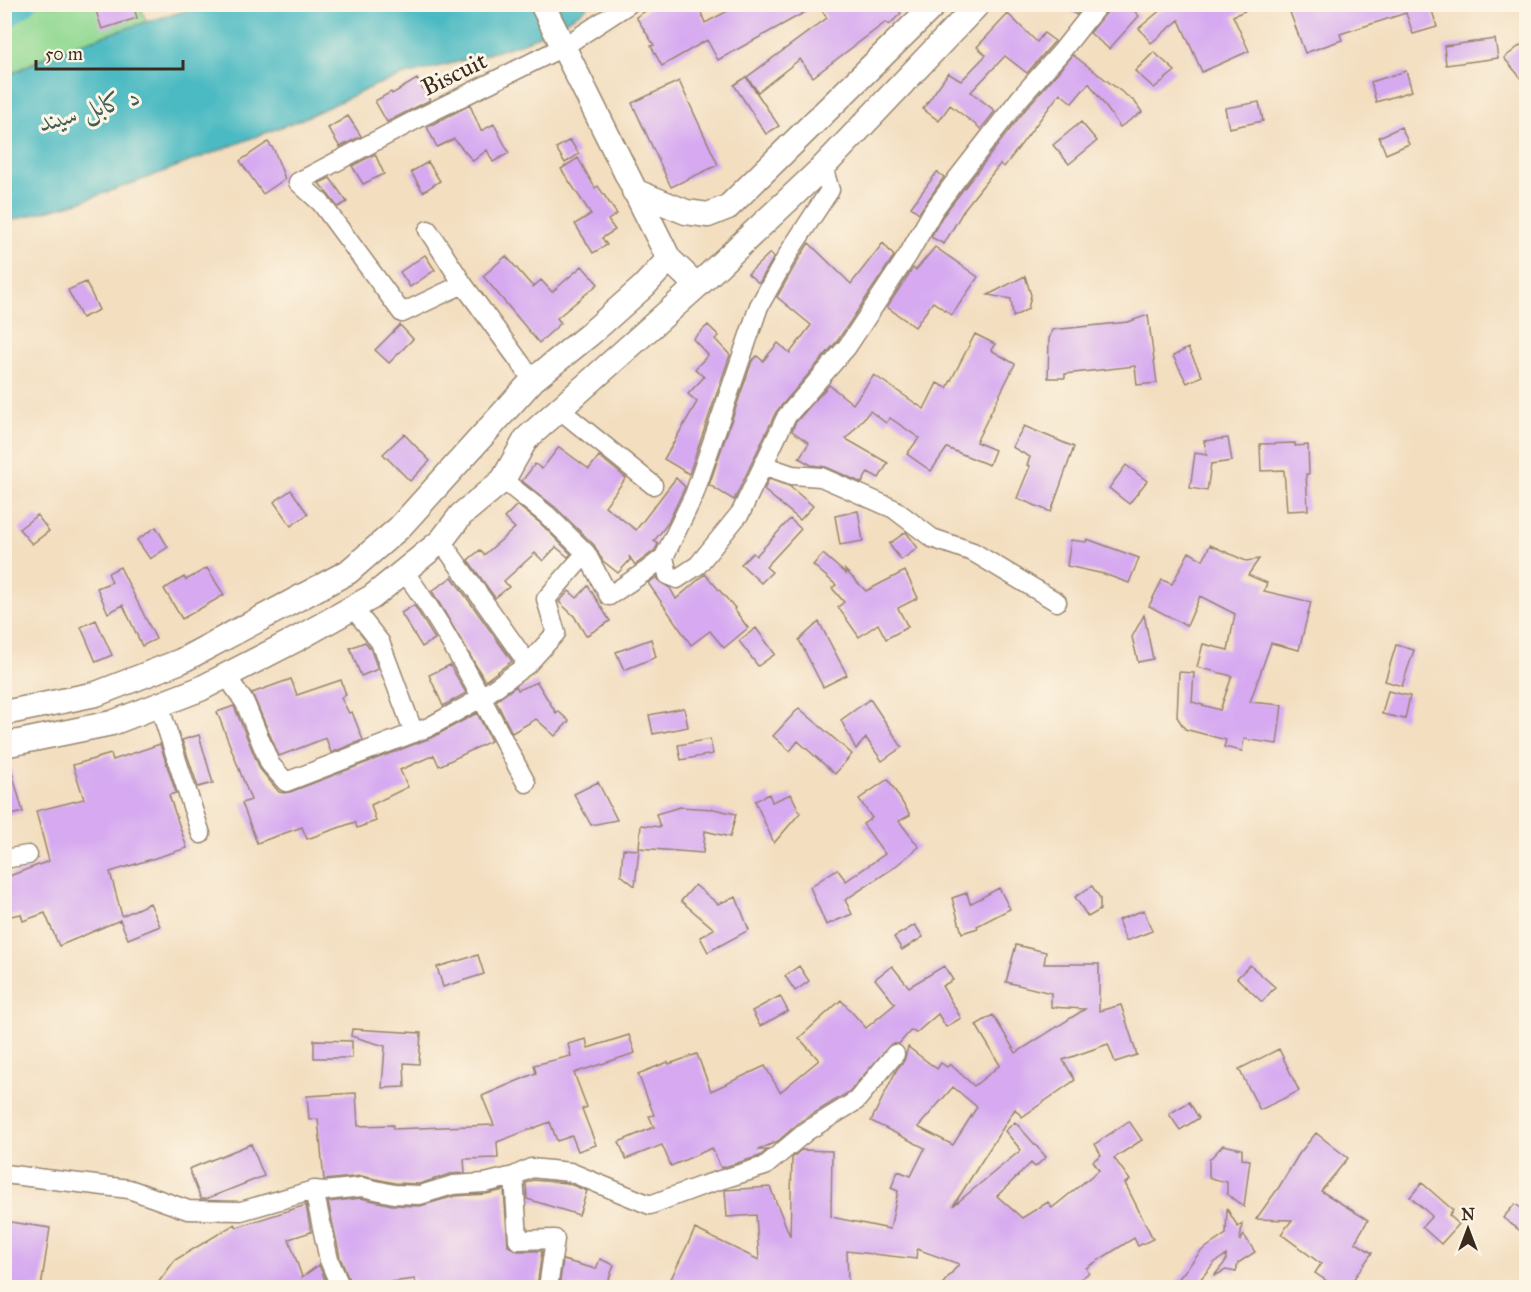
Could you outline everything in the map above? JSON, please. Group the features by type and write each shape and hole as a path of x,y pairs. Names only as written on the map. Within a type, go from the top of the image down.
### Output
{"main road":[{"path":"542,4 669,259 697,286"},
{"path":"634,191 686,212 708,215 728,207 935,4"},
{"path":"4,745 112,723 201,689 372,597 441,541 461,515 503,480 526,439 697,286 823,167 978,4"},
{"path":"4,713 96,694 181,661 348,572 399,528 533,380 644,286 669,259"}],"street":[{"name":"Biscuit","path":"463,284 402,313 321,203 298,182 629,4"},
{"path":"664,557 668,575 677,579 698,565 741,512 786,417 847,346 908,255 933,211 956,180 1020,98 1099,4"},
{"path":"503,480 547,515 586,553 609,596 646,572 664,557 694,495 759,306 790,249 830,190 823,167"},
{"path":"428,230 463,284 533,380"},
{"path":"559,409 653,485"},
{"path":"763,465 792,475 820,477 894,509 932,537 973,552 1057,602"},
{"path":"441,541 528,664"},
{"path":"226,675 244,703 270,764 286,782 414,733 481,698 528,664 556,633 546,598 586,553"},
{"path":"403,570 423,597 481,698 526,783"},
{"path":"353,608 380,642 414,733"},
{"path":"159,705 201,834"},
{"path":"4,859 28,855"},
{"path":"4,1174 129,1188 188,1210 241,1211 314,1190 362,1187 394,1194 420,1195 453,1185 485,1183 514,1176 531,1168 570,1172 650,1205 765,1166 807,1131 856,1101 895,1054"},
{"path":"514,1176 518,1240 555,1239 548,1287"},
{"path":"314,1190 329,1260 341,1287"}],"green space":[{"path":"5,5 140,5 146,22 50,54 5,77"}],"water":[{"name":"د کابل سيند","path":"206,5 589,5 580,13 526,42 376,85 302,119 136,182 79,202 5,222 5,77 60,50"}],"building":[{"path":"116,4 133,4 137,18 102,29 96,11"},
{"path":"656,4 698,4 705,23 741,4 892,4 901,13 889,25 886,22 813,77 800,59 758,92 747,77 827,18 818,5 718,60 707,40 662,66 651,46 654,45 636,17"},
{"path":"1060,4 1084,4 1076,15"},
{"path":"1110,4 1128,4 1139,16 1109,49 1090,33 1108,11"},
{"path":"1168,4 1260,4 1233,16 1249,51 1202,72 1179,20 1151,43 1139,28"},
{"path":"1287,4 1430,4 1437,27 1413,34 1406,13 1340,34 1342,40 1305,53"},
{"path":"1008,14 1037,42 1044,33 1055,41 1027,73 1005,56 971,92 995,111 981,129 950,105 939,121 923,109 948,73 961,81 986,55 977,47"},
{"path":"1495,39 1498,58 1446,65 1444,46"},
{"path":"1527,40 1527,85 1504,58"},
{"path":"1154,52 1175,71 1154,88 1135,71"},
{"path":"1073,55 1135,102 1142,112 1120,127 1089,83 1072,103 1060,93 1004,167 1000,164 965,208 944,244 931,237 942,217 965,187 1029,105"},
{"path":"1406,71 1412,91 1376,102 1371,82"},
{"path":"746,77 779,126 766,134 734,85"},
{"path":"417,79 430,100 387,122 375,101"},
{"path":"679,81 718,165 671,187 632,103"},
{"path":"1259,102 1263,121 1229,128 1225,108"},
{"path":"470,105 481,131 494,124 509,153 493,162 487,150 473,161 454,139 437,147 427,127"},
{"path":"348,116 361,136 340,147 328,128"},
{"path":"1081,122 1097,141 1069,164 1053,145"},
{"path":"1401,127 1409,144 1386,154 1379,137"},
{"path":"570,140 579,154 565,163 556,148"},
{"path":"268,142 274,150 285,179 263,194 240,161"},
{"path":"375,154 384,174 363,184 352,166"},
{"path":"578,158 595,188 598,186 617,214 608,220 615,230 602,238 607,245 593,253 575,224 591,214 561,169"},
{"path":"428,162 440,181 423,192 411,172"},
{"path":"937,172 944,177 919,213 911,207"},
{"path":"330,178 347,202 338,207 319,183"},
{"path":"809,243 851,284 883,243 894,256 838,340 776,412 734,500 709,485 752,361 757,356 763,361 778,343 790,353 811,325 777,297"},
{"path":"935,247 978,277 952,315 933,302 915,327 887,307 913,268 916,270"},
{"path":"770,253 774,257 759,283 748,274"},
{"path":"425,255 435,270 410,287 400,272"},
{"path":"506,256 533,287 541,280 552,292 582,266 598,284 557,318 561,323 539,343 483,276"},
{"path":"1025,276 1031,295 1028,309 1013,317 1011,299 988,295"},
{"path":"86,282 99,310 82,318 68,290"},
{"path":"1148,315 1157,383 1137,385 1135,366 1065,374 1065,378 1048,378 1049,339 1052,330 1128,322"},
{"path":"400,325 413,339 389,363 375,350"},
{"path":"708,325 719,336 715,339 730,355 689,474 664,459 697,402 688,394 704,377 695,369 708,355 693,339"},
{"path":"975,334 995,344 991,350 1015,364 976,442 995,450 989,465 947,448 931,471 907,454 919,438 890,418 886,423 870,411 846,439 888,463 879,478 868,472 862,483 826,467 811,465 799,458 809,443 792,431 795,423 829,385 853,404 874,375 924,409 937,383 947,388"},
{"path":"1188,348 1202,376 1187,383 1173,356"},
{"path":"1024,426 1074,447 1051,512 1017,498 1030,466 1027,465 1030,457 1012,447"},
{"path":"404,434 430,461 410,481 383,454"},
{"path":"1228,438 1232,461 1211,464 1207,491 1190,488 1195,453 1207,455 1204,441"},
{"path":"1295,443 1295,446 1308,445 1309,474 1306,474 1308,510 1287,511 1284,470 1261,471 1260,444"},
{"path":"559,447 589,469 599,456 626,478 605,506 636,530 676,478 685,487 668,523 654,541 658,544 655,550 635,565 629,556 630,560 618,573 603,561 594,545 555,507 522,481 535,464 542,469"},
{"path":"1126,465 1147,481 1129,504 1109,488"},
{"path":"769,479 789,486 813,506 800,520 764,490"},
{"path":"291,490 308,514 291,526 274,502"},
{"path":"517,505 540,523 571,554 568,557 556,547 543,561 535,553 504,581 509,587 495,598 468,560 480,550 484,555 515,528 504,518"},
{"path":"858,511 863,541 840,545 835,516"},
{"path":"37,515 49,531 32,544 19,529"},
{"path":"790,519 801,529 766,567 772,572 761,583 741,564 753,553 756,556"},
{"path":"156,527 168,547 150,559 137,540"},
{"path":"906,532 918,548 901,560 889,544"},
{"path":"1087,539 1139,558 1129,583 1104,574 1067,566 1071,540 1086,542"},
{"path":"1210,545 1246,561 1259,559 1248,575 1267,583 1264,591 1311,602 1299,650 1271,643 1250,702 1282,705 1277,744 1244,739 1242,751 1224,747 1226,740 1185,729 1177,717 1179,672 1194,673 1192,702 1220,710 1232,676 1197,667 1203,644 1228,650 1235,614 1200,596 1187,626 1149,606 1162,580 1172,584 1189,552 1203,560"},
{"path":"823,554 846,574 845,570 866,591 905,571 918,598 898,608 908,627 886,639 878,624 859,637 838,607 844,602 832,588 836,585 813,565"},
{"path":"120,567 156,639 142,646 123,605 108,613 97,588 112,582 108,573"},
{"path":"207,568 224,595 182,619 164,589 184,577 186,580"},
{"path":"705,574 735,608 748,628 724,648 710,631 691,645 648,583 657,577 660,582 670,588 676,599"},
{"path":"452,577 512,661 485,681 432,591"},
{"path":"588,586 610,621 586,636 574,616 559,602 569,591 577,598"},
{"path":"414,605 435,639 422,647 401,613"},
{"path":"1144,615 1153,659 1138,662 1132,637"},
{"path":"96,620 112,655 96,662 81,627"},
{"path":"819,622 847,675 823,687 799,640"},
{"path":"756,628 775,654 758,666 739,641"},
{"path":"651,639 656,657 624,670 616,652"},
{"path":"365,642 370,648 378,669 361,676 350,648"},
{"path":"1396,645 1414,650 1402,686 1385,681"},
{"path":"450,665 466,693 443,706 429,675"},
{"path":"291,679 297,695 341,680 346,695 341,698 349,713 352,712 363,740 331,753 326,738 279,756 252,693"},
{"path":"537,682 556,713 558,711 569,721 555,736 536,719 512,733 496,701 516,686 518,690"},
{"path":"1388,691 1410,696 1405,719 1382,714"},
{"path":"870,699 902,747 882,761 866,738 856,749 841,720"},
{"path":"234,706 260,769 279,792 284,793 433,737 477,713 491,741 439,766 434,755 400,770 408,787 371,805 376,821 357,828 355,822 307,839 302,827 257,843 242,803 251,800 217,712"},
{"path":"684,708 688,727 653,734 649,715"},
{"path":"799,708 852,754 835,774 798,741 790,751 773,736"},
{"path":"199,735 213,783 198,787 182,740"},
{"path":"710,739 713,754 681,760 678,745"},
{"path":"160,744 176,793 169,795 187,848 110,872 122,916 150,903 160,926 128,939 120,920 59,946 45,913 23,921 21,914 4,917 4,878 49,861 36,811 84,799 73,765 111,754 113,760"},
{"path":"9,762 23,812 4,817 4,763"},
{"path":"888,779 910,815 899,821 919,847 892,869 845,900 852,914 826,925 810,887 837,869 846,881 885,854 863,824 872,818 859,799"},
{"path":"598,782 617,820 591,825 574,794"},
{"path":"769,794 772,802 791,794 800,813 774,843 755,801"},
{"path":"680,807 714,809 736,814 730,837 705,831 703,853 639,848 641,825 660,827 656,814"},
{"path":"623,849 639,850 635,886 621,875"},
{"path":"695,885 718,904 736,897 749,930 708,952 700,937 714,929 681,901"},
{"path":"1092,886 1100,898 1100,910 1088,917 1075,897"},
{"path":"999,888 1010,909 977,926 978,928 962,933 952,898 967,893 970,904"},
{"path":"1144,910 1152,931 1126,941 1118,920"},
{"path":"915,925 923,937 902,950 894,937"},
{"path":"1016,945 1046,952 1044,964 1099,964 1099,1011 1121,1005 1137,1055 1115,1062 1108,1044 1063,1060 1075,1080 1022,1117 1015,1109 953,1206 1021,1150 1005,1131 1015,1122 1046,1157 1035,1167 1031,1163 997,1196 1022,1218 1048,1202 1052,1208 1099,1170 1093,1161 1101,1155 1095,1144 1129,1121 1142,1140 1114,1158 1130,1180 1125,1183 1153,1239 1138,1246 1134,1238 1086,1268 1089,1273 1068,1287 940,1287 959,1264 917,1249 916,1259 847,1251 848,1284 799,1285 799,1287 667,1287 695,1229 759,1260 756,1215 727,1217 725,1190 770,1187 790,1236 792,1158 801,1150 832,1151 831,1217 890,1229 898,1191 891,1188 898,1171 911,1176 925,1148 871,1121 897,1069 904,1061 908,1047 937,1069 941,1063 947,1067 950,1064 974,1086 1000,1065 976,1025 993,1015 1016,1053 1085,1009 1051,1007 1051,993 1006,982","holes":["953,1087 977,1107 953,1145 918,1127"]},
{"path":"478,955 484,974 443,987 437,967"},
{"path":"1250,965 1275,987 1262,1002 1237,978"},
{"path":"799,966 809,981 795,991 785,976"},
{"path":"892,966 909,987 944,966 953,980 942,986 961,1018 946,1027 938,1014 916,1033 911,1030 899,1044 891,1044 849,1092 801,1121 778,1141 758,1150 767,1150 760,1156 721,1168 712,1148 671,1166 662,1145 626,1159 619,1142 654,1127 649,1116 654,1115 638,1074 697,1054 711,1091 765,1066 780,1092 819,1060 799,1038 841,1000 866,1028 895,1004 875,979"},
{"path":"780,996 788,1011 760,1026 752,1011"},
{"path":"352,1029 421,1033 419,1064 404,1063 405,1087 382,1088 385,1046 351,1036"},
{"path":"629,1035 635,1053 574,1073 587,1107 582,1109 596,1145 578,1151 572,1136 557,1141 550,1122 497,1142 498,1158 464,1159 465,1173 450,1174 419,1184 395,1183 361,1176 324,1180 318,1119 309,1120 307,1096 356,1093 358,1126 393,1125 393,1129 494,1125 482,1096 536,1073 534,1065 571,1056 568,1044 586,1039 588,1048"},
{"path":"314,1040 352,1041 352,1058 314,1058"},
{"path":"1279,1049 1299,1091 1260,1110 1239,1069"},
{"path":"1189,1102 1199,1118 1180,1130 1169,1114"},
{"path":"1316,1133 1348,1158 1321,1191 1368,1220 1355,1242 1372,1253 1348,1287 1321,1287 1327,1281 1315,1273 1321,1264 1281,1234 1292,1220 1256,1219 1299,1154"},
{"path":"251,1144 264,1176 201,1199 189,1169"},
{"path":"1223,1145 1242,1149 1242,1159 1250,1160 1244,1207 1227,1194 1227,1182 1209,1178 1209,1160"},
{"path":"533,1180 567,1183 587,1191 579,1215 527,1199 526,1183"},
{"path":"1422,1183 1453,1210 1449,1215 1459,1224 1441,1244 1422,1227 1432,1216 1410,1197"},
{"path":"504,1190 508,1246 518,1251 542,1251 537,1287 416,1287 415,1279 374,1284 375,1287 352,1287 340,1257 328,1202 361,1198 392,1205 420,1206 455,1196"},
{"path":"1515,1204 1527,1212 1527,1221 1519,1230 1503,1218"},
{"path":"306,1205 311,1232 289,1239 302,1277 319,1265 328,1287 155,1287 175,1260 235,1224 237,1227"},
{"path":"1227,1209 1238,1227 1242,1224 1240,1241 1244,1235 1255,1252 1238,1263 1236,1272 1226,1270 1214,1276 1226,1261 1226,1255 1214,1263 1194,1287 1172,1287 1201,1251 1226,1234"},
{"path":"4,1221 50,1228 41,1287 4,1287"},
{"path":"600,1259 614,1265 606,1287 559,1287 563,1260 596,1269"}],"waterway":[{"path":"4,20 26,4"}]}
